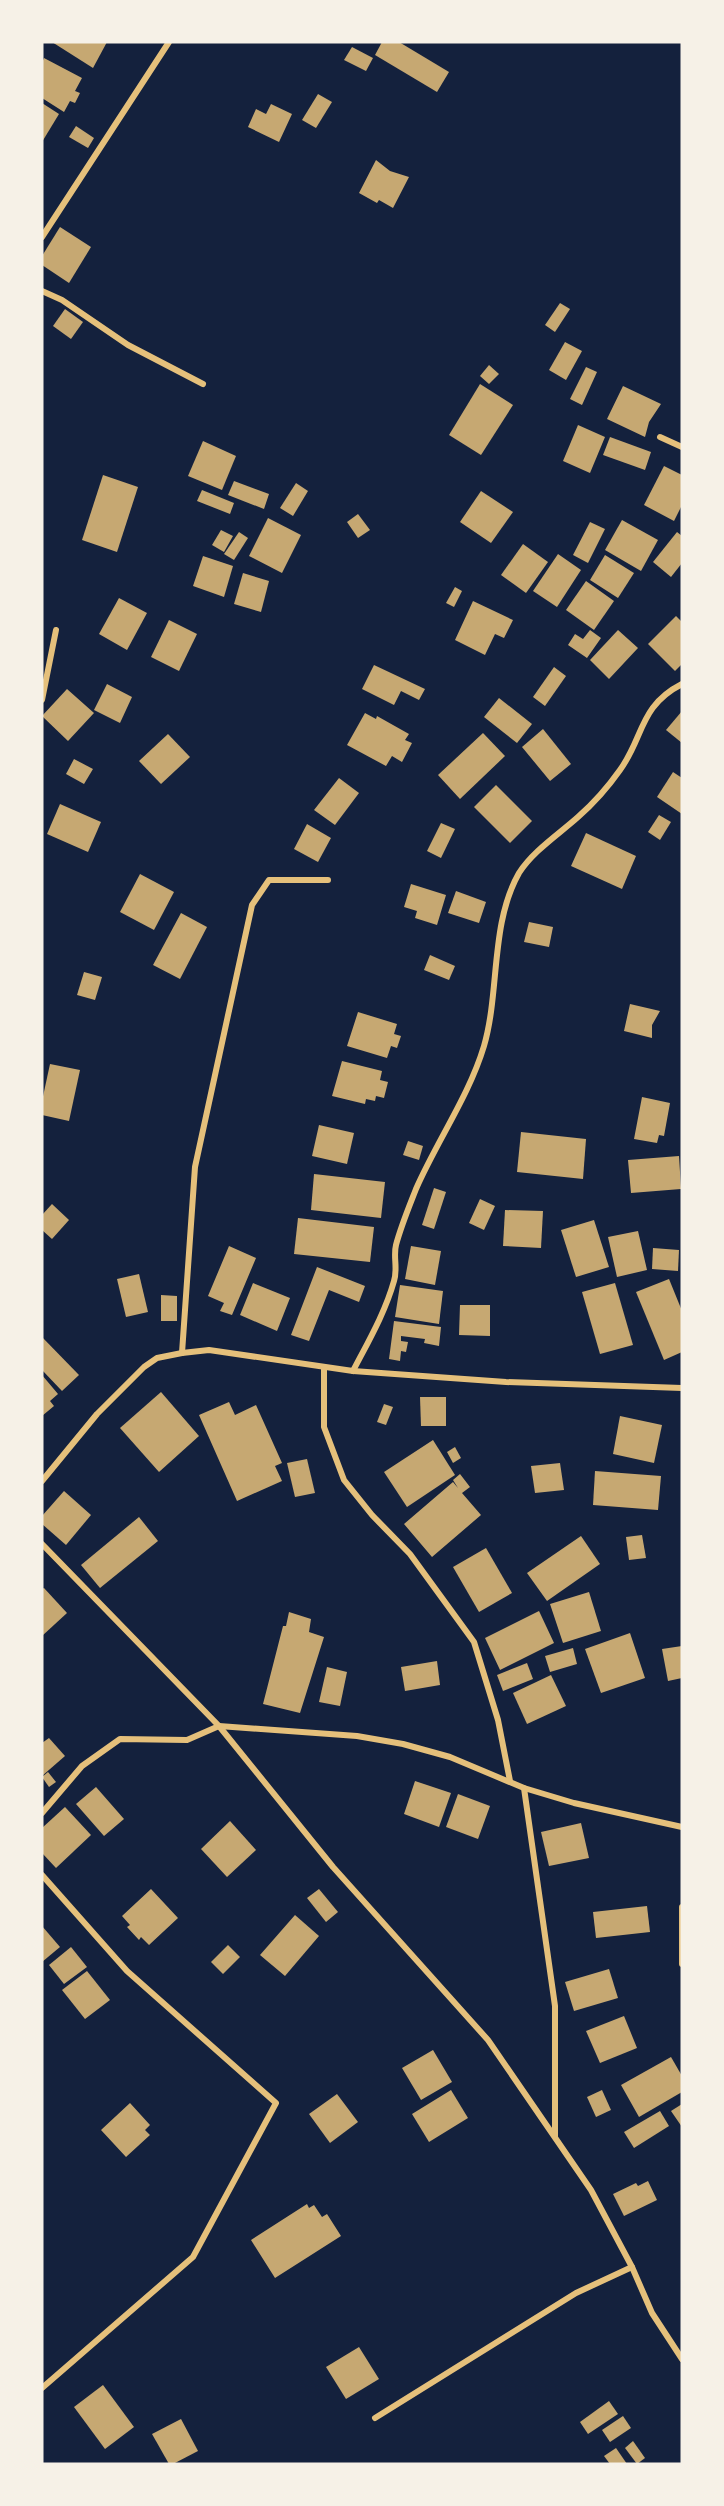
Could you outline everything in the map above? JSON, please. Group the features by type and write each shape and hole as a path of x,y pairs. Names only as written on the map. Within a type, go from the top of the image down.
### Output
{"street":[{"path":"42,237 169,42"},
{"path":"42,291 62,300 128,345 203,384"},
{"path":"660,437 682,447"},
{"path":"42,700 56,630"},
{"path":"353,1371 386,1305 395,1277 396,1246 416,1190 474,1073 484,1044 508,896 521,871 540,849 606,789 625,763 641,724 658,700 682,684"},
{"path":"182,1353 195,1167 252,905 269,880 328,880"},
{"path":"42,1480 97,1414 144,1367 157,1358 182,1353 209,1350 324,1368 506,1382 682,1388"},
{"path":"324,1368 324,1427 344,1480 372,1515 410,1554 474,1642 498,1720 510,1781"},
{"path":"42,1544 219,1726 333,1867 488,2040 591,2190 632,2267 652,2313 682,2359"},
{"path":"42,1813 82,1766 120,1739 187,1740 219,1726 357,1736 403,1744 450,1757 524,1788 574,1803 682,1827"},
{"path":"524,1788 555,2006 555,2137"},
{"path":"42,1875 127,1971 276,2103 193,2257 42,2388"},
{"path":"682,1907 682,1964"},
{"path":"375,2418 576,2293 632,2267"}],"building":[{"path":"52,42 107,42 93,68"},
{"path":"382,42 399,42 449,72 437,92 375,55"},
{"path":"352,47 373,58 366,71 344,60"},
{"path":"44,58 82,78 75,91 80,93 75,103 70,101 64,112 42,98"},
{"path":"318,94 332,102 316,128 302,120"},
{"path":"42,103 59,114 42,142"},
{"path":"271,104 292,114 279,142 248,127 256,109 266,114"},
{"path":"76,126 94,138 88,148 69,137"},
{"path":"376,160 390,171 409,177 393,208 379,200 377,203 359,193"},
{"path":"60,227 91,247 69,283 42,265 42,256"},
{"path":"560,303 570,309 555,332 545,325"},
{"path":"65,309 83,322 71,339 53,326"},
{"path":"565,342 582,351 566,380 549,370"},
{"path":"489,365 499,374 489,384 480,376"},
{"path":"586,367 597,372 582,405 570,399"},
{"path":"480,384 513,405 481,455 449,435"},
{"path":"623,386 661,404 649,422 645,437 607,419"},
{"path":"578,425 605,437 590,473 563,461"},
{"path":"610,437 651,452 645,470 603,455"},
{"path":"203,441 236,456 222,490 188,476"},
{"path":"664,466 682,475 682,505 674,521 644,505"},
{"path":"103,475 138,487 117,552 82,540"},
{"path":"234,481 269,494 264,509 228,495"},
{"path":"296,483 308,491 293,516 280,508"},
{"path":"202,490 234,503 230,514 197,501"},
{"path":"481,491 513,512 491,543 460,522"},
{"path":"358,514 370,530 358,538 347,522"},
{"path":"268,518 301,535 282,573 249,556"},
{"path":"622,520 658,540 641,571 605,550"},
{"path":"590,522 605,529 588,563 573,555"},
{"path":"221,530 233,536 224,552 212,545"},
{"path":"239,532 248,538 234,560 224,554"},
{"path":"677,532 682,536 682,563 671,577 653,562"},
{"path":"523,544 548,562 526,593 501,575"},
{"path":"558,554 581,570 557,607 533,591"},
{"path":"605,555 634,573 618,598 590,580"},
{"path":"203,556 233,566 224,597 193,586"},
{"path":"243,573 269,581 261,612 234,604"},
{"path":"586,581 614,601 594,630 566,610"},
{"path":"455,587 462,591 454,607 446,603"},
{"path":"119,598 147,613 127,650 99,634"},
{"path":"473,601 513,620 504,638 495,634 485,655 455,640"},
{"path":"676,616 682,622 682,664 675,671 648,644"},
{"path":"169,620 197,634 179,671 151,657"},
{"path":"590,630 601,638 587,658 568,645 575,634 583,639"},
{"path":"618,630 638,648 609,679 590,660"},
{"path":"374,665 425,689 419,700 401,691 394,705 362,689"},
{"path":"554,667 566,676 545,706 533,697"},
{"path":"107,684 132,697 120,723 94,710"},
{"path":"67,689 94,713 68,741 42,716"},
{"path":"499,698 532,724 517,743 484,717"},
{"path":"682,711 682,743 666,730"},
{"path":"365,713 376,719 377,716 409,734 405,740 412,743 402,762 392,756 386,766 347,745"},
{"path":"543,729 571,764 550,781 522,747"},
{"path":"483,733 505,756 460,799 438,775"},
{"path":"168,734 190,757 161,784 139,761"},
{"path":"74,759 93,769 84,784 66,774"},
{"path":"673,772 682,778 682,814 657,797"},
{"path":"339,778 359,793 335,825 314,810"},
{"path":"496,785 532,821 510,843 474,807"},
{"path":"60,804 101,822 88,852 47,834"},
{"path":"659,815 671,822 660,840 648,832"},
{"path":"441,823 455,829 441,858 427,851"},
{"path":"307,824 331,838 318,862 294,849"},
{"path":"586,833 636,856 622,889 571,866"},
{"path":"140,874 174,892 154,930 120,912"},
{"path":"411,884 446,895 437,925 415,918 417,911 404,907"},
{"path":"456,891 486,902 479,923 448,913"},
{"path":"181,913 207,927 180,979 153,965"},
{"path":"529,922 553,927 549,947 524,942"},
{"path":"430,955 455,966 449,980 424,970"},
{"path":"84,972 102,977 95,1000 77,995"},
{"path":"630,1004 660,1011 652,1025 652,1038 624,1031"},
{"path":"358,1012 397,1024 394,1034 401,1036 397,1048 391,1046 387,1058 347,1046"},
{"path":"342,1061 382,1071 380,1080 388,1082 384,1098 376,1096 375,1101 366,1099 365,1104 332,1096"},
{"path":"50,1064 80,1070 69,1121 42,1115 42,1101"},
{"path":"642,1097 670,1103 664,1136 659,1135 657,1143 634,1139"},
{"path":"319,1125 354,1133 347,1164 312,1156"},
{"path":"521,1132 586,1139 583,1179 517,1172"},
{"path":"408,1141 423,1146 419,1160 403,1155"},
{"path":"679,1156 681,1189 631,1193 628,1160"},
{"path":"314,1174 385,1182 381,1218 311,1210"},
{"path":"434,1188 446,1192 434,1229 422,1225"},
{"path":"480,1199 495,1206 484,1230 469,1223"},
{"path":"52,1204 69,1220 52,1239 42,1230 42,1215"},
{"path":"505,1210 543,1211 541,1248 503,1246"},
{"path":"298,1218 374,1227 370,1262 294,1254"},
{"path":"594,1220 609,1267 576,1277 561,1230"},
{"path":"638,1231 647,1270 617,1277 608,1237"},
{"path":"229,1246 256,1258 232,1315 220,1311 224,1303 208,1296"},
{"path":"411,1246 441,1251 435,1285 405,1279"},
{"path":"653,1248 679,1250 678,1271 652,1269"},
{"path":"317,1267 365,1286 359,1302 329,1290 309,1341 291,1335"},
{"path":"139,1274 148,1312 126,1317 117,1279"},
{"path":"669,1279 682,1311 682,1352 664,1360 636,1292"},
{"path":"253,1283 290,1298 277,1331 240,1315"},
{"path":"615,1283 633,1345 600,1354 582,1292"},
{"path":"400,1285 443,1291 439,1324 395,1317"},
{"path":"161,1295 177,1296 177,1321 161,1321"},
{"path":"460,1305 490,1305 490,1336 459,1335"},
{"path":"394,1321 441,1327 439,1346 424,1343 425,1339 401,1336 401,1341 408,1342 406,1352 401,1351 400,1361 389,1359"},
{"path":"42,1337 79,1375 62,1391 42,1370"},
{"path":"42,1375 58,1394 50,1401 54,1406 42,1416"},
{"path":"161,1392 199,1436 159,1472 120,1428"},
{"path":"420,1397 446,1397 446,1426 421,1426"},
{"path":"229,1402 235,1415 256,1405 282,1463 275,1466 282,1481 237,1501 199,1415"},
{"path":"384,1404 393,1407 386,1425 377,1422"},
{"path":"620,1416 662,1425 654,1463 613,1454"},
{"path":"433,1440 455,1475 407,1507 384,1472"},
{"path":"455,1447 461,1458 453,1463 447,1452"},
{"path":"307,1459 315,1493 295,1497 287,1463"},
{"path":"560,1463 564,1490 535,1493 531,1466"},
{"path":"595,1471 661,1476 658,1510 593,1505"},
{"path":"460,1474 470,1487 462,1493 481,1515 432,1557 404,1524 453,1482 458,1488 453,1480"},
{"path":"64,1491 91,1515 66,1545 42,1524 42,1516"},
{"path":"139,1517 158,1541 100,1588 81,1565"},
{"path":"642,1535 646,1558 629,1560 626,1537"},
{"path":"581,1536 600,1564 547,1601 527,1573"},
{"path":"486,1548 512,1593 479,1612 453,1567"},
{"path":"44,1588 67,1613 42,1636 42,1589"},
{"path":"589,1592 601,1631 563,1643 550,1604"},
{"path":"539,1611 554,1643 500,1670 485,1638"},
{"path":"289,1612 311,1619 309,1632 324,1637 300,1713 263,1704 283,1626 286,1626"},
{"path":"630,1633 645,1678 601,1693 585,1649"},
{"path":"682,1646 682,1678 668,1681 662,1649"},
{"path":"573,1648 577,1664 550,1672 545,1656"},
{"path":"437,1661 440,1685 405,1691 401,1667"},
{"path":"527,1663 533,1679 503,1691 497,1675"},
{"path":"327,1667 347,1672 340,1706 319,1702"},
{"path":"551,1675 566,1706 527,1724 513,1693"},
{"path":"49,1738 65,1756 42,1776 42,1743"},
{"path":"48,1772 56,1782 49,1787 42,1777"},
{"path":"415,1781 451,1793 439,1827 404,1814"},
{"path":"96,1787 124,1819 104,1836 76,1804"},
{"path":"458,1794 490,1806 478,1839 446,1827"},
{"path":"65,1807 91,1835 56,1868 42,1853 42,1828"},
{"path":"230,1821 256,1850 227,1877 201,1849"},
{"path":"581,1823 589,1858 549,1866 541,1832"},
{"path":"151,1889 178,1918 149,1945 141,1937 139,1940 127,1927 130,1925 122,1916"},
{"path":"319,1889 338,1912 326,1922 307,1898"},
{"path":"647,1906 650,1932 596,1938 593,1912"},
{"path":"295,1915 319,1936 285,1976 260,1955"},
{"path":"42,1926 60,1947 42,1962"},
{"path":"228,1945 240,1957 223,1974 211,1962"},
{"path":"71,1947 87,1967 64,1984 49,1965"},
{"path":"609,1969 618,1998 574,2011 565,1982"},
{"path":"87,1971 110,2000 85,2019 62,1990"},
{"path":"624,2016 637,2048 600,2063 586,2031"},
{"path":"433,2050 452,2082 421,2100 402,2068"},
{"path":"671,2057 682,2076 682,2092 639,2117 621,2085"},
{"path":"451,2090 468,2118 429,2142 412,2114"},
{"path":"602,2090 611,2110 596,2117 587,2097"},
{"path":"337,2094 358,2122 330,2143 309,2114"},
{"path":"130,2103 150,2125 145,2130 150,2135 126,2157 101,2130"},
{"path":"682,2104 682,2127 671,2111"},
{"path":"660,2111 669,2126 634,2148 624,2132"},
{"path":"648,2181 657,2200 624,2216 613,2194 636,2183 638,2186"},
{"path":"307,2204 309,2208 314,2205 322,2217 327,2214 341,2236 275,2278 251,2240"},
{"path":"359,2347 379,2379 346,2399 326,2367"},
{"path":"103,2385 134,2427 105,2449 74,2407"},
{"path":"609,2401 618,2414 588,2434 580,2422"},
{"path":"623,2416 631,2428 610,2442 602,2430"},
{"path":"181,2419 198,2451 169,2464 152,2434"},
{"path":"633,2441 645,2458 637,2464 625,2448"},
{"path":"616,2448 627,2464 610,2464 604,2456"}]}
